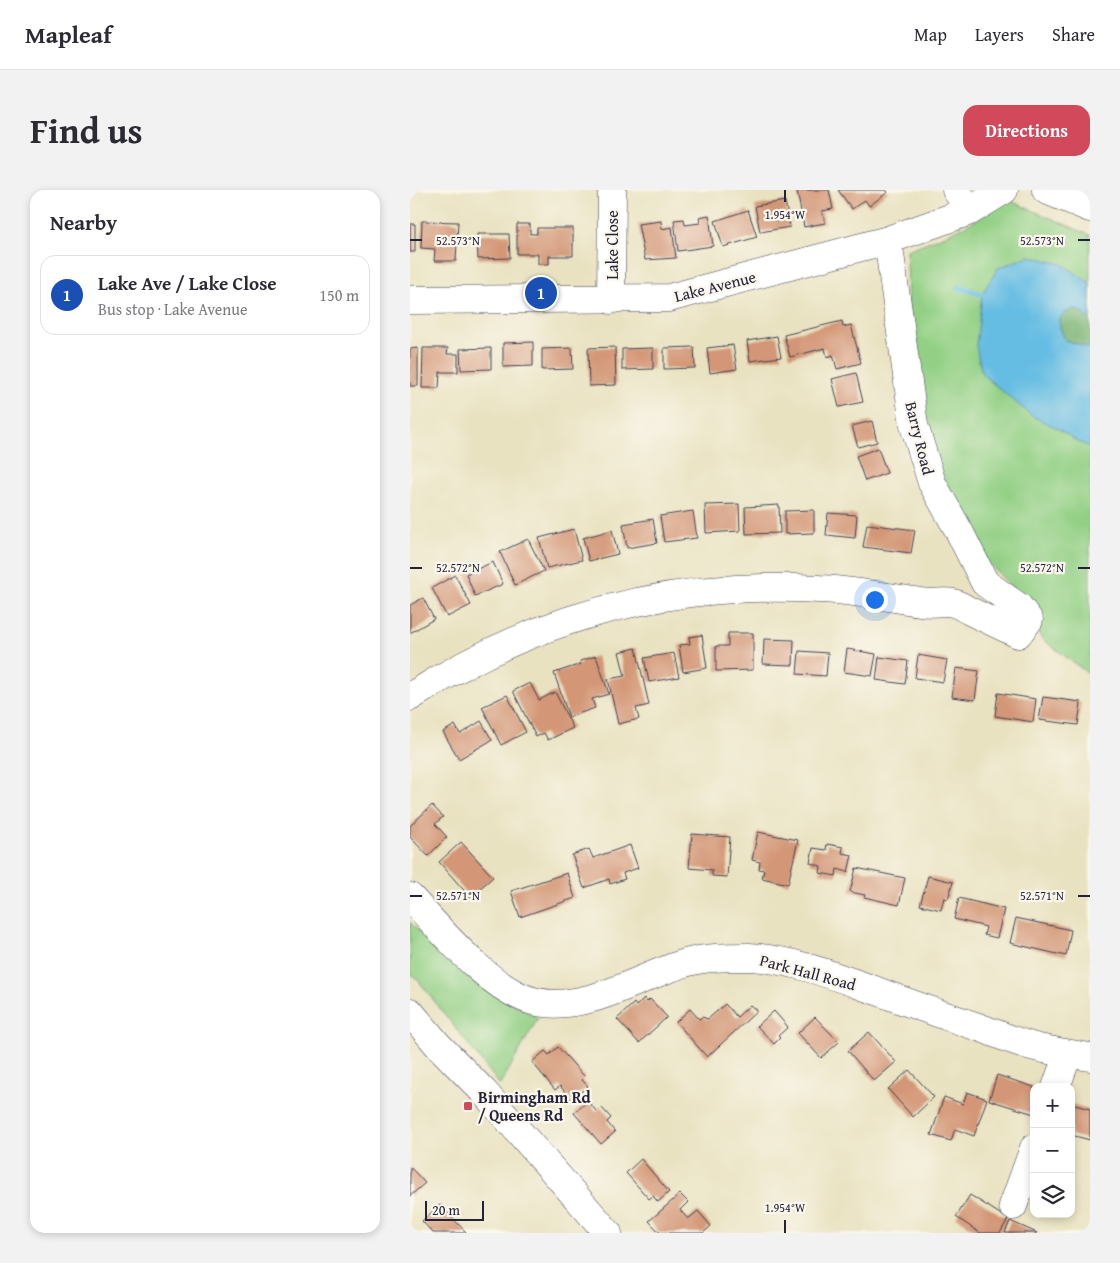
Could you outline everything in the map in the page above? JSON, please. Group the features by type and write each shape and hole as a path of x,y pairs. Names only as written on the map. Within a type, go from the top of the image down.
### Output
{"main road":[{"name":"Lake Close","path":"611,300 612,190"},
{"name":"Lake Avenue","path":"410,300 611,300 668,298 888,240 963,200 1004,190"},
{"path":"1046,190 1090,208"},
{"name":"Barry Road","path":"888,240 914,425 932,483 973,556 985,583 1018,607 1029,620 1018,634 953,603"},
{"path":"410,697 468,662 543,628 622,604 662,596 703,591 781,587 859,593 931,604 953,603 969,584 973,556"},
{"name":"Park Hall Road","path":"410,897 452,942 490,978 510,991 536,1002 560,1003 582,1000 692,961 751,958 788,964 833,976 1029,1045 1079,1056"},
{"path":"410,1012 438,1045 483,1091 608,1233"},
{"path":"1059,1083 1079,1056"},
{"path":"1013,1206 1030,1159"}],"green space":[{"path":"1006,199 1090,235 1090,675 1041,638 1027,603 977,551 940,479 921,401 908,313 907,250 971,223"},
{"path":"1075,309 1090,320 1090,348 1065,340 1060,325 1061,317"},
{"path":"410,922 473,982 538,1018 500,1085 417,979 410,973"}],"water":[{"path":"1029,256 1062,264 1090,283 1090,320 1075,309 1061,317 1060,325 1065,340 1090,348 1090,447 1032,416 982,374 976,346 982,294 998,268"}],"building":[{"path":"829,190 833,209 822,211 825,223 804,227 797,191"},
{"path":"838,190 886,190 888,192 869,206 865,200 852,209"},
{"path":"785,201 790,227 760,232 755,206"},
{"path":"748,210 757,237 723,247 715,221"},
{"path":"709,215 713,246 678,251 674,220 684,219 685,225 700,223 699,217"},
{"path":"422,221 458,222 456,261 434,261 435,249 421,248"},
{"path":"661,221 662,229 672,227 676,258 645,260 638,224"},
{"path":"410,224 415,224 415,252 410,252"},
{"path":"517,224 530,224 530,234 537,234 537,228 573,228 573,256 549,256 549,264 538,264 538,254 517,254"},
{"path":"477,234 509,234 510,258 478,259"},
{"path":"842,321 843,327 851,325 861,363 837,369 833,355 827,357 825,348 790,357 784,335"},
{"path":"777,336 781,357 750,361 747,341"},
{"path":"533,342 533,366 503,367 503,343"},
{"path":"733,345 737,369 710,373 707,348"},
{"path":"615,347 616,385 589,386 588,348"},
{"path":"694,347 695,368 664,369 664,348"},
{"path":"418,348 418,386 410,386 410,349"},
{"path":"423,348 448,348 447,354 458,354 458,372 440,372 439,388 422,388"},
{"path":"491,348 491,369 461,370 460,349"},
{"path":"572,348 573,369 542,370 542,349"},
{"path":"653,348 653,369 622,370 622,349"},
{"path":"856,373 863,402 839,407 832,379"},
{"path":"872,421 877,442 858,447 852,426"},
{"path":"878,448 887,473 865,481 856,456"},
{"path":"739,504 740,531 706,533 705,505"},
{"path":"779,505 780,533 746,534 745,507"},
{"path":"814,510 814,533 785,534 785,511"},
{"path":"693,511 697,538 664,542 660,516"},
{"path":"828,513 857,515 855,538 826,535"},
{"path":"653,519 657,543 627,548 623,524"},
{"path":"867,524 915,530 911,553 863,547"},
{"path":"574,529 582,560 547,568 539,538"},
{"path":"612,530 618,554 589,561 583,538"},
{"path":"528,539 544,571 515,585 500,552"},
{"path":"493,562 503,584 475,596 466,574"},
{"path":"455,575 471,605 447,617 432,588"},
{"path":"423,598 434,619 410,633 410,605"},
{"path":"728,633 753,633 753,670 716,671 716,646 728,646"},
{"path":"702,635 707,668 683,672 679,645 690,644 689,637"},
{"path":"764,639 794,640 793,665 763,664"},
{"path":"636,648 649,705 636,708 639,719 618,724 608,679 625,676 619,652"},
{"path":"847,649 876,654 872,676 844,672"},
{"path":"799,651 828,653 826,676 797,674"},
{"path":"674,653 679,677 649,682 644,658"},
{"path":"918,655 947,660 943,682 915,678"},
{"path":"596,656 609,694 592,699 595,708 569,717 554,673 581,664 580,661"},
{"path":"879,657 908,661 905,684 876,680"},
{"path":"956,668 979,671 975,700 952,697"},
{"path":"530,683 539,700 555,692 573,728 548,740 544,733 536,737 513,691"},
{"path":"998,693 1036,699 1033,722 995,716"},
{"path":"507,695 526,732 501,745 482,707"},
{"path":"1043,697 1081,702 1078,725 1039,720"},
{"path":"481,721 492,740 459,759 443,732 455,725 460,734"},
{"path":"432,805 443,817 435,824 447,837 428,856 410,837 410,826"},
{"path":"758,832 798,840 788,884 762,878 764,870 759,869 760,862 752,860"},
{"path":"692,834 730,837 727,877 712,876 712,870 689,868"},
{"path":"461,842 493,877 470,897 439,862"},
{"path":"827,844 843,847 842,853 852,855 848,872 837,869 836,876 820,873 821,866 810,863 813,848 826,850"},
{"path":"630,845 638,868 623,873 625,879 610,884 609,879 584,888 572,855 589,849 593,858"},
{"path":"856,868 905,878 899,905 850,892"},
{"path":"567,873 575,898 520,917 511,891"},
{"path":"928,876 953,882 948,899 944,898 941,910 920,905"},
{"path":"959,898 1004,909 997,938 984,935 986,927 954,919"},
{"path":"1016,918 1071,930 1066,956 1010,943"},
{"path":"644,998 647,1002 650,999 667,1017 639,1043 617,1019 634,1003 636,1006"},
{"path":"725,1004 737,1017 750,1005 757,1011 707,1057 676,1022 690,1009 699,1019 702,1017 708,1019"},
{"path":"774,1011 788,1027 778,1036 780,1038 774,1044 757,1026"},
{"path":"815,1017 839,1042 821,1058 798,1033"},
{"path":"869,1032 896,1062 874,1081 848,1051"},
{"path":"558,1047 585,1077 582,1080 588,1086 572,1100 560,1086 555,1090 532,1062 545,1051 549,1055"},
{"path":"909,1070 934,1097 913,1117 888,1089"},
{"path":"997,1075 1030,1086 1030,1113 989,1100"},
{"path":"967,1092 987,1099 974,1136 955,1129 951,1141 931,1135 944,1097 963,1104"},
{"path":"588,1101 596,1111 601,1107 611,1118 607,1122 615,1132 601,1144 574,1113"},
{"path":"1075,1105 1090,1109 1090,1140 1075,1136"},
{"path":"641,1159 669,1192 658,1202 653,1196 649,1199 626,1173"},
{"path":"410,1167 425,1183 410,1196"},
{"path":"680,1194 688,1202 680,1210 688,1219 698,1211 711,1226 703,1233 660,1233 649,1221"},
{"path":"970,1195 1008,1219 1000,1233 980,1233 956,1217"},
{"path":"440,1205 466,1232 433,1233 422,1221"},
{"path":"1010,1221 1037,1233 1005,1233"}],"waterway":[{"path":"958,287 982,294"}],"place":[{"name":"Lake Ave / Lake Close","path":"541,293"},
{"name":"Birmingham Rd / Queens Rd","path":"468,1106"}]}
